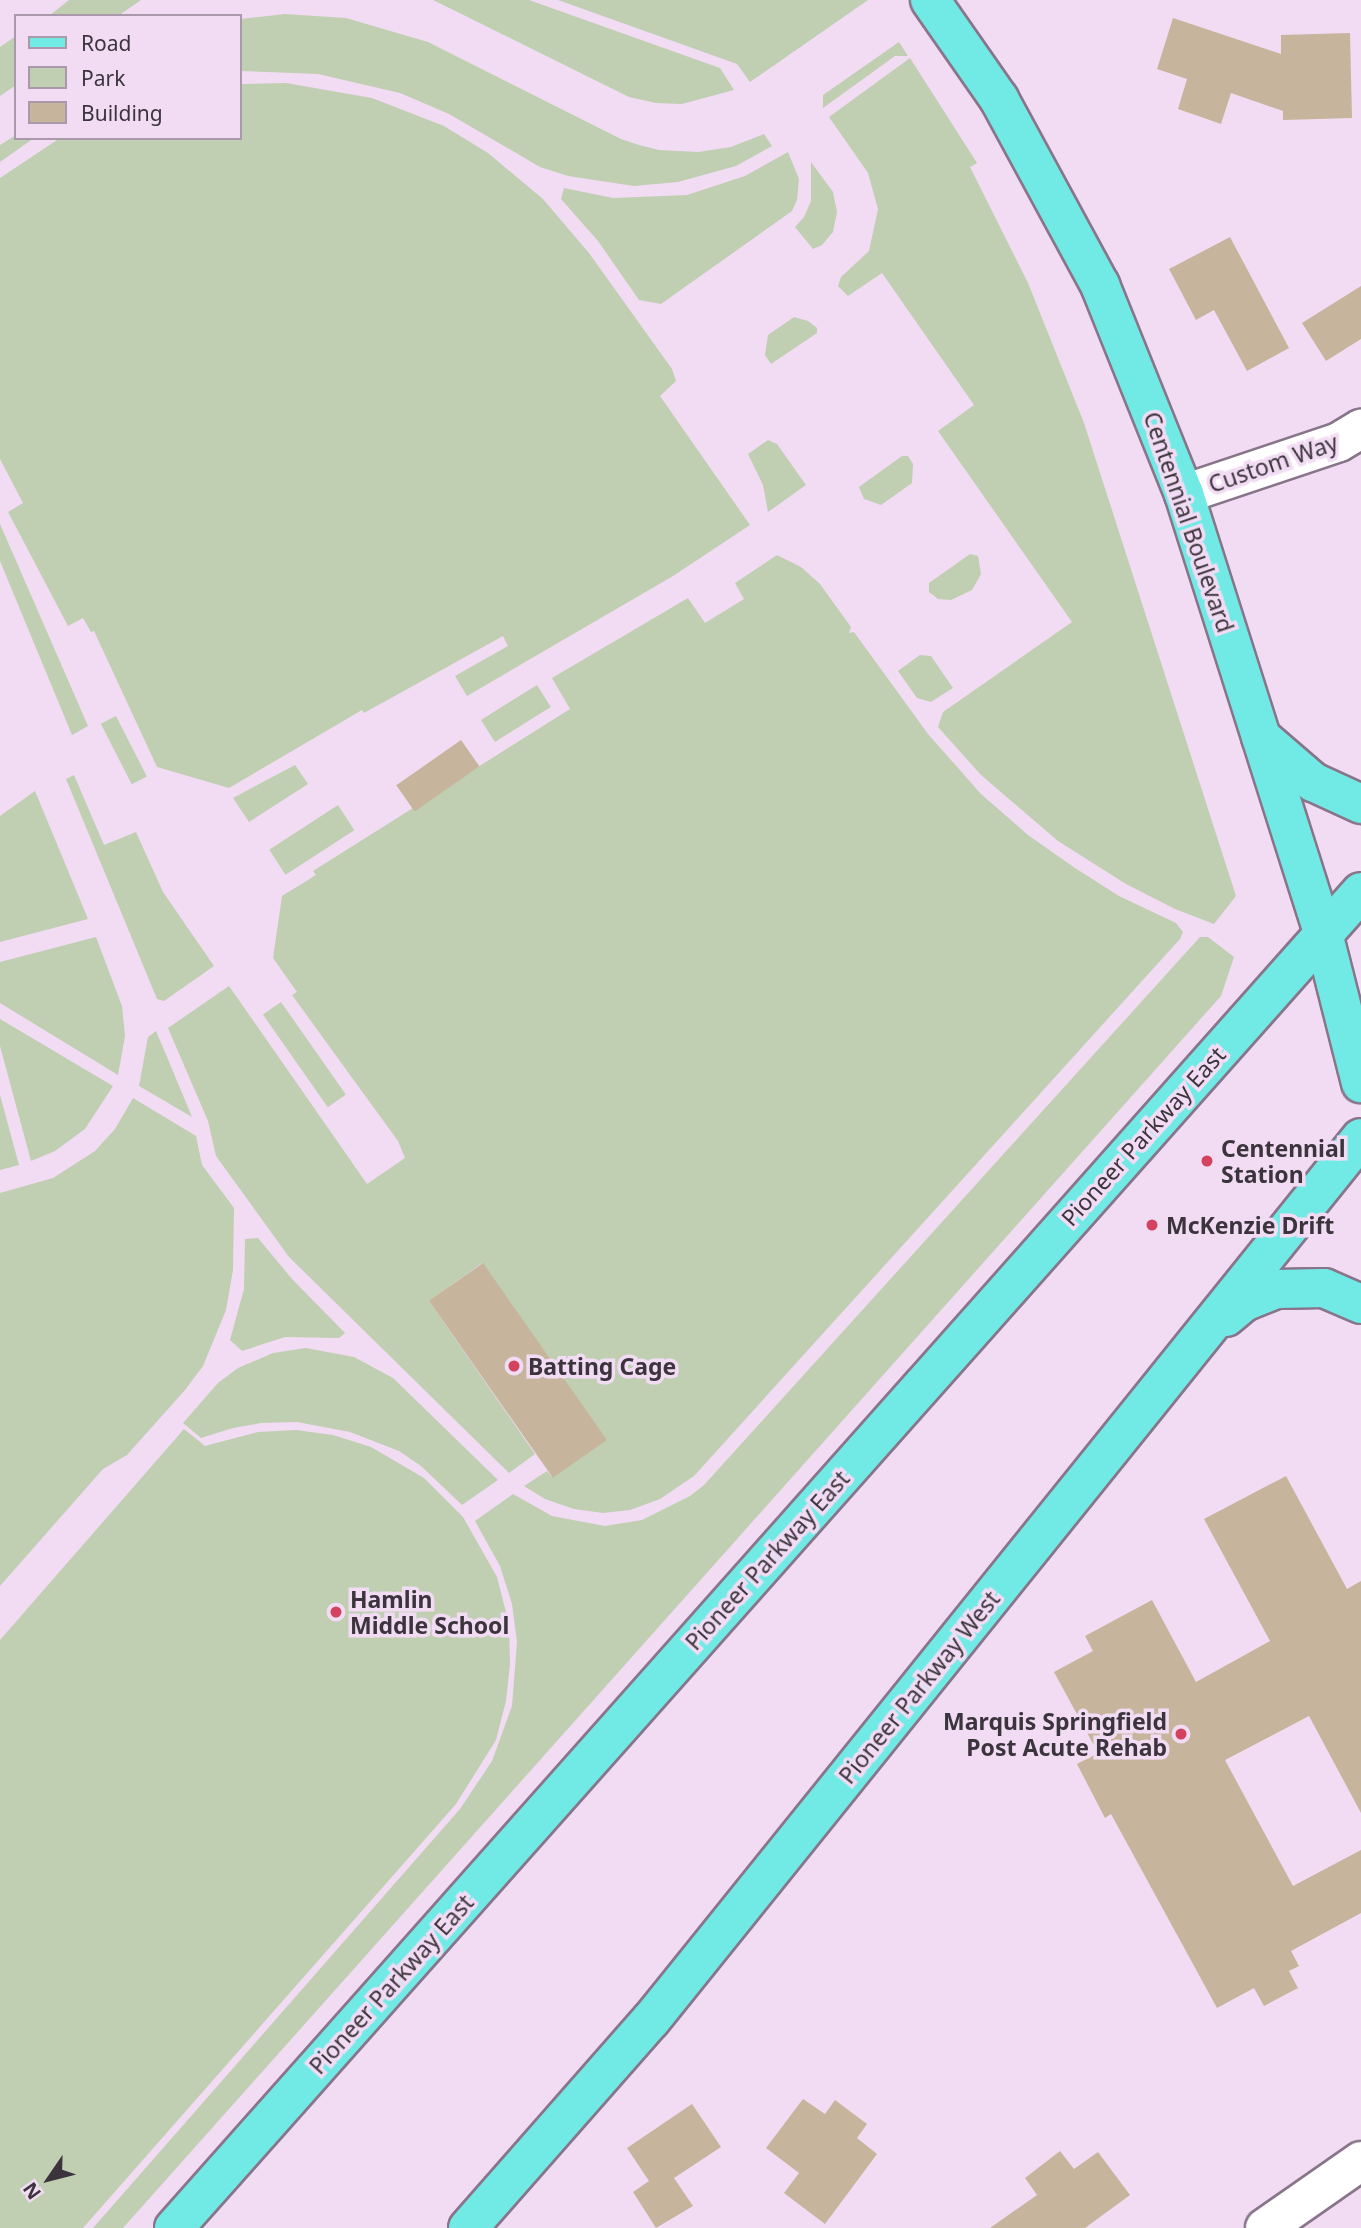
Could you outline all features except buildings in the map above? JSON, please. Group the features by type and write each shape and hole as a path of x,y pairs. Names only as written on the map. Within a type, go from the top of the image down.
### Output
{"main road":[{"name":"Centennial Boulevard","path":"930,0 999,99 1100,285 1184,494 1323,933 1361,1083"},
{"path":"1261,737 1314,782 1361,804"},
{"name":"Pioneer Parkway East","path":"174,2228 1361,892"},
{"name":"Pioneer Parkway West","path":"468,2228 652,2020 1361,1138"},
{"path":"1193,1346 1244,1302 1278,1289 1324,1287 1361,1304"}],"street":[{"name":"Custom Way","path":"1184,494 1339,442 1361,429"},
{"path":"1265,2228 1361,2161"}],"green space":[{"path":"69,0 141,0 121,14 52,14"},
{"path":"433,0 529,0 720,68 734,90 682,104 656,103 629,97"},
{"path":"558,0 868,0 750,82 737,64"},
{"path":"285,14 346,18 428,42 621,139 659,150 698,152 731,147 764,134 772,146 736,166 678,182 634,186 568,176 540,167 449,114 400,93 318,74 242,71 242,19"},
{"path":"14,37 14,86 0,96 0,47"},
{"path":"899,42 908,56 895,56 823,108 823,95"},
{"path":"910,58 977,163 970,167 1028,283 1084,423 1236,896 1214,924 1175,909 1126,884 1058,841 981,775 938,727 943,712 1072,622 938,431 974,405 882,273 848,296 838,286 841,277 869,251 878,209 868,173 829,117"},
{"path":"286,83 372,98 444,126 488,153 543,199 589,253 672,369 676,381 660,396 750,525 673,576 467,696 455,676 508,646 503,636 364,713 362,710 229,788 157,767 94,631 91,632 83,618 68,626 8,512 23,503 0,459 0,178 57,140 242,140 242,84"},
{"path":"14,136 14,140 31,140 0,162 0,145"},
{"path":"788,152 799,179 797,200 792,211 661,304 639,300 598,241 561,199 564,188 613,198 687,195 745,176"},
{"path":"811,162 833,192 837,212 833,232 822,245 813,249 795,227 804,217 811,201"},
{"path":"794,317 808,321 817,328 817,333 771,364 765,355 768,335"},
{"path":"768,440 777,444 806,485 768,512 763,485 748,454"},
{"path":"902,456 908,456 913,464 912,483 881,505 864,499 859,487"},
{"path":"0,524 88,726 72,735 0,561"},
{"path":"970,554 978,556 981,574 972,590 951,600 938,599 929,592 929,583"},
{"path":"777,555 801,567 820,584 851,627 849,633 854,632 928,734 981,794 1028,835 1075,868 1119,896 1176,923 1183,932 1180,939 694,1476 660,1499 630,1510 603,1513 574,1509 545,1499 524,1486 547,1471 552,1477 482,1263 429,1301 535,1454 509,1473 289,1257 216,1156 208,1121 168,1028 229,986 367,1184 405,1158 398,1141 292,995 297,992 273,958 282,896 316,875 313,871 570,709 552,678 688,598 705,623 744,599 735,583"},
{"path":"920,655 931,656 953,688 931,702 917,698 898,671"},
{"path":"537,685 551,707 495,742 481,720"},
{"path":"116,716 147,777 132,784 101,724"},
{"path":"295,765 308,784 249,822 233,798"},
{"path":"74,775 104,845 136,832 163,892 214,966 164,1001 157,999 66,779"},
{"path":"35,791 88,919 0,942 0,816"},
{"path":"338,805 354,830 286,875 269,850"},
{"path":"96,937 122,1006 125,1036 118,1075 0,1003 0,962"},
{"path":"1200,937 1208,937 1234,957 1221,996 123,2228 93,2228 460,1809 492,1761 512,1706 517,1642 512,1604 500,1566 475,1521 513,1494 552,1516 605,1526 642,1520 690,1496 704,1485"},
{"path":"281,1002 346,1095 328,1107 263,1015"},
{"path":"0,1019 113,1086 85,1129 55,1151 31,1161 0,1046"},
{"path":"156,1031 192,1117 139,1086 148,1037"},
{"path":"0,1095 19,1165 0,1170"},
{"path":"133,1098 196,1136 202,1165 234,1208 233,1270 226,1310 203,1366 185,1390 127,1455 103,1469 0,1586 0,1193 53,1178 95,1151 115,1129"},
{"path":"258,1238 292,1279 345,1333 339,1338 285,1337 242,1351 230,1340 244,1289 245,1239"},
{"path":"306,1348 354,1357 393,1378 498,1480 462,1505 421,1466 399,1451 350,1432 297,1422 261,1423 201,1438 183,1423 218,1383 238,1368 273,1353"},
{"path":"184,1429 205,1446 258,1432 296,1430 333,1435 371,1447 424,1478 463,1517 497,1577 509,1624 510,1664 506,1701 496,1740 456,1804 83,2228 0,2228 0,1640"}],"place":[{"name":"Centennial Station","path":"1207,1161"},
{"name":"McKenzie Drift","path":"1152,1225"},
{"name":"Batting Cage","path":"514,1366"},
{"name":"Hamlin Middle School","path":"336,1612"},
{"name":"Marquis Springfield Post Acute Rehab","path":"1181,1734"}]}
